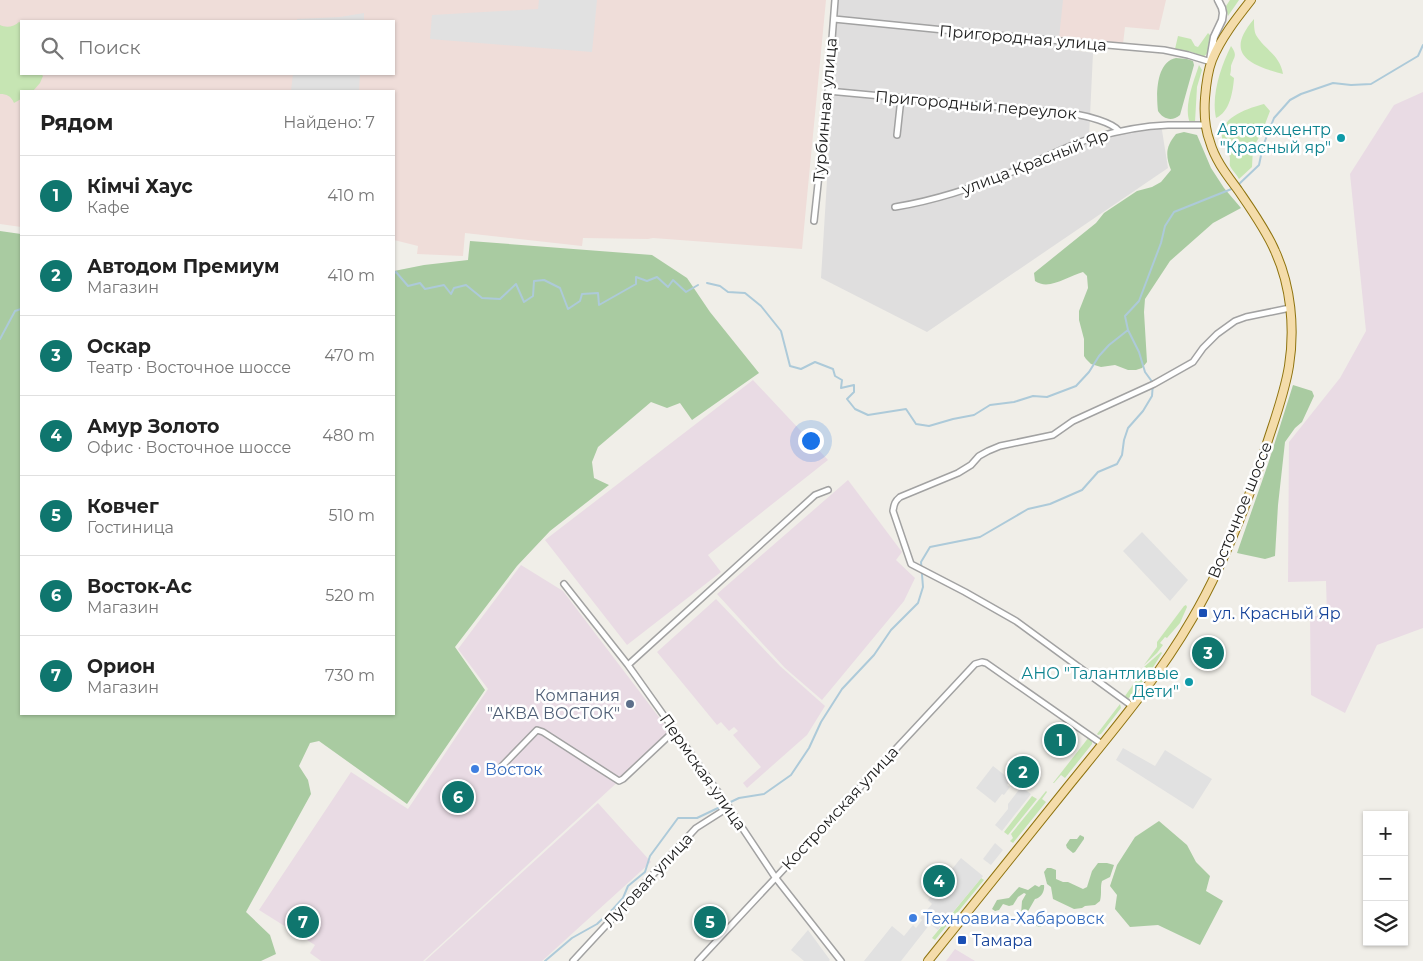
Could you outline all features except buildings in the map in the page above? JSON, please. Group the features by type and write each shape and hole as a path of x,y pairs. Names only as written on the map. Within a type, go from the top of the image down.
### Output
{"main road":[{"name":"Восточное шоссе","path":"928,961 1102,744 1165,661 1197,610 1218,570 1251,490 1282,396 1289,367 1292,332 1290,308 1284,276 1275,251 1243,197 1227,175 1210,143 1204,104 1206,79 1210,62 1229,29 1251,0"}],"street":[{"name":"Турбинная улица","path":"814,220 828,91 835,0"},
{"path":"1210,62 1214,37 1224,13 1218,0"},
{"name":"Пригородная улица","path":"834,19 1164,50 1210,62"},
{"name":"Пригородный переулок","path":"828,91 1086,116 1115,126 1119,131"},
{"path":"896,135 901,98"},
{"name":"улица Красный Яр","path":"895,207 919,203 964,190 1018,170 1072,145 1092,138 1119,131 1156,126 1206,125"},
{"path":"1132,706 1016,622 966,592 911,564 893,510 896,500 958,473 988,451 1000,446 1053,436 1073,421 1154,384 1193,362 1203,348 1217,334 1235,321 1290,308"},
{"path":"628,665 815,495 828,490"},
{"name":"Пермская улица","path":"564,584 628,665 729,807 775,877 841,961"},
{"name":"Костромская улица","path":"698,961 975,664 986,663 1102,744"},
{"path":"502,767 537,730 619,781 674,731"},
{"name":"Луговая улица","path":"574,961 696,828 729,807"}],"shaded area":[{"path":"0,0 826,0 802,249 653,238 583,238 582,246 465,233 463,256 417,254 418,246 395,240 395,90 20,90 20,227 0,224"},
{"path":"539,0 597,0 592,52 430,39 432,15 538,9"},
{"path":"838,0 1064,0 1060,48 1093,53 1089,137 1161,124 1168,168 927,332 821,278"},
{"path":"1063,0 1166,0 1159,30 1125,27 1123,44 1059,38"},
{"path":"364,13 364,20 297,20 297,19 340,17"},
{"path":"293,75 360,75 359,90 291,90"},
{"path":"1423,92 1423,628 1377,645 1345,713 1311,695 1310,616 1327,616 1326,581 1288,582 1289,442 1340,378 1366,331 1350,174 1394,105"},
{"path":"753,380 828,460 708,555 721,572 627,645 545,540"},
{"path":"848,480 902,552 896,560 915,578 904,601 822,700 785,668 717,594"},
{"path":"1142,532 1188,580 1170,601 1123,551"},
{"path":"521,565 563,591 671,733 423,961 321,961 310,953 315,945 259,910 351,772 408,809 488,689 458,649"},
{"path":"716,599 780,666 825,706 807,735 747,788 743,783 761,767 733,735 738,731 734,727 729,731 721,722 717,725 657,652"},
{"path":"1123,748 1155,766 1165,750 1212,779 1193,809 1116,760"},
{"path":"993,766 1011,780 1007,785 1010,787 995,803 976,788"},
{"path":"1021,787 1031,794 1002,831 995,825 1008,809 1008,804"},
{"path":"598,803 651,862 542,961 425,961"},
{"path":"995,843 1003,850 991,865 983,859"},
{"path":"961,858 983,876 938,930 930,924 901,961 864,961 892,926 904,936 913,925 916,928 922,920 920,918 932,904 928,900 938,888 942,891 949,883 944,879"},
{"path":"808,930 829,961 804,961 791,950"},
{"path":"955,949 975,961 946,961"}],"green space":[{"path":"1230,0 1239,0 1228,16 1226,6"},
{"path":"1254,19 1256,35 1276,57 1283,74 1260,67 1244,56 1241,49 1241,41 1245,31"},
{"path":"20,22 20,75 43,76 34,90 20,90 20,100 14,103 5,94 0,94 0,25 15,25"},
{"path":"1208,33 1212,37 1211,43 1209,51 1203,57 1192,52 1175,49 1178,36 1191,39 1195,46 1198,47"},
{"path":"1231,46 1235,54 1230,75 1234,78 1232,95 1225,111 1216,118 1216,90"},
{"path":"1176,58 1193,61 1194,65 1180,115 1168,119 1158,111 1159,80 1164,66"},
{"path":"1199,65 1202,70 1197,87 1195,122 1193,126 1189,118 1188,103"},
{"path":"1264,104 1270,111 1253,148 1252,167 1239,179 1230,166 1230,156 1222,140 1223,130 1230,119 1251,108"},
{"path":"1184,132 1197,135 1211,168 1224,188 1241,208 1213,223 1170,261 1145,299 1147,362 1142,368 1128,370 1115,365 1101,367 1091,364 1084,356 1084,339 1079,320 1079,311 1088,288 1087,276 1083,272 1052,284 1040,284 1035,281 1034,273 1096,223 1104,213 1137,191 1152,187 1161,182 1171,170 1167,155 1170,143 1176,134"},
{"path":"0,231 20,234 20,715 395,715 395,271 468,260 470,241 652,255 687,278 710,312 759,373 692,420 680,403 667,408 651,402 598,447 592,462 594,478 609,485 550,531 517,566 455,647 485,690 407,804 319,741 310,743 299,766 308,780 311,794 246,912 270,935 276,954 261,961 0,961"},
{"path":"1293,385 1312,391 1314,396 1302,422 1285,442 1275,556 1265,559 1237,553 1268,464"},
{"path":"1186,605 1187,607 1180,623 1167,638 1165,637 1160,643 1163,645 1157,653 1144,665 1157,647 1157,642"},
{"path":"1161,652 1152,669 1144,667"},
{"path":"1139,672 1144,680 1128,699 1125,696 1137,679"},
{"path":"1120,704 1121,708 1101,734 1098,735 1097,734"},
{"path":"1089,737 1092,744 1065,778 1061,775 1053,783"},
{"path":"1046,791 1042,799 1046,802 1013,843 1010,841 1013,838 1011,834"},
{"path":"1032,796 1037,799 1008,835 1004,832"},
{"path":"1159,821 1187,845 1196,862 1210,876 1206,891 1223,901 1200,945 1158,925 1130,927 1115,909 1117,895 1110,886 1117,865 1135,837"},
{"path":"1080,835 1084,839 1073,853 1066,845 1070,839 1077,839"},
{"path":"1098,863 1114,865 1110,877 1102,881 1100,901 1095,905 1074,909 1053,899 1051,887 1047,884 1044,872 1047,868 1056,870 1056,879 1083,889 1087,887 1092,871"},
{"path":"981,878 984,880 935,940 932,938"},
{"path":"1035,885 1039,887 1044,885 1044,890 1041,896 1035,899 1027,913 1043,922 1041,927 1023,918 1021,914 1022,901 1026,894 1024,893 1018,897 1013,905 1003,904 999,910 995,911 992,909 997,900 1009,898 1019,887 1028,890"}],"waterway":[{"path":"1238,185 1259,165 1263,146 1274,118 1290,100 1301,94 1333,83 1351,85 1371,84 1418,56 1423,45"},
{"path":"707,283 720,286 728,292 745,293 761,306 781,331 790,366 801,369 815,362 833,369 835,376 842,380 841,388 854,385 854,392 847,399 855,409 868,415 906,409 916,424 929,426 974,415 990,405 1014,402 1033,396 1047,397 1076,386 1109,345 1128,330 1125,316 1139,301 1161,243 1165,226 1174,212 1234,188"},
{"path":"395,272 408,286 420,283 425,289 444,285 451,294 454,288 466,285 482,298 500,299 516,284 524,302 533,296 534,281 544,280 560,288 568,309 580,301 582,294 598,293 599,305 636,284 636,277 647,281 657,277 668,287 673,280 686,292 698,285"},
{"path":"0,339 15,311 20,309"},
{"path":"545,961 572,938 597,924 613,909 623,898 628,886 645,872 650,856 678,818 697,818 739,798 764,794 791,775 809,748 821,722 842,689 874,655 891,630 918,603 923,587 921,562 930,547 980,537 1028,509 1050,504 1082,490 1098,472 1117,464 1122,455 1128,428 1143,411 1152,396 1153,383 1145,372 1139,352 1128,330"}],"place":[{"name":"Автотехцентр \"Красный яр\"","path":"1341,138"},
{"name":"ул. Красный Яр","path":"1203,613"},
{"name":"Оскар","path":"1208,653"},
{"name":"АНО \"Талантливые Дети\"","path":"1189,682"},
{"name":"Компания \"АКВА ВОСТОК\"","path":"630,704"},
{"name":"Кiмчi Хаус","path":"1060,740"},
{"name":"Восток","path":"475,769"},
{"name":"Автодом Премиум","path":"1023,772"},
{"name":"Восток-Ас","path":"458,797"},
{"name":"Амур Золото","path":"939,881"},
{"name":"Техноавиа-Хабаровск","path":"913,918"},
{"name":"Орион","path":"303,922"},
{"name":"Ковчег","path":"710,922"},
{"name":"Тамара","path":"962,940"}]}
